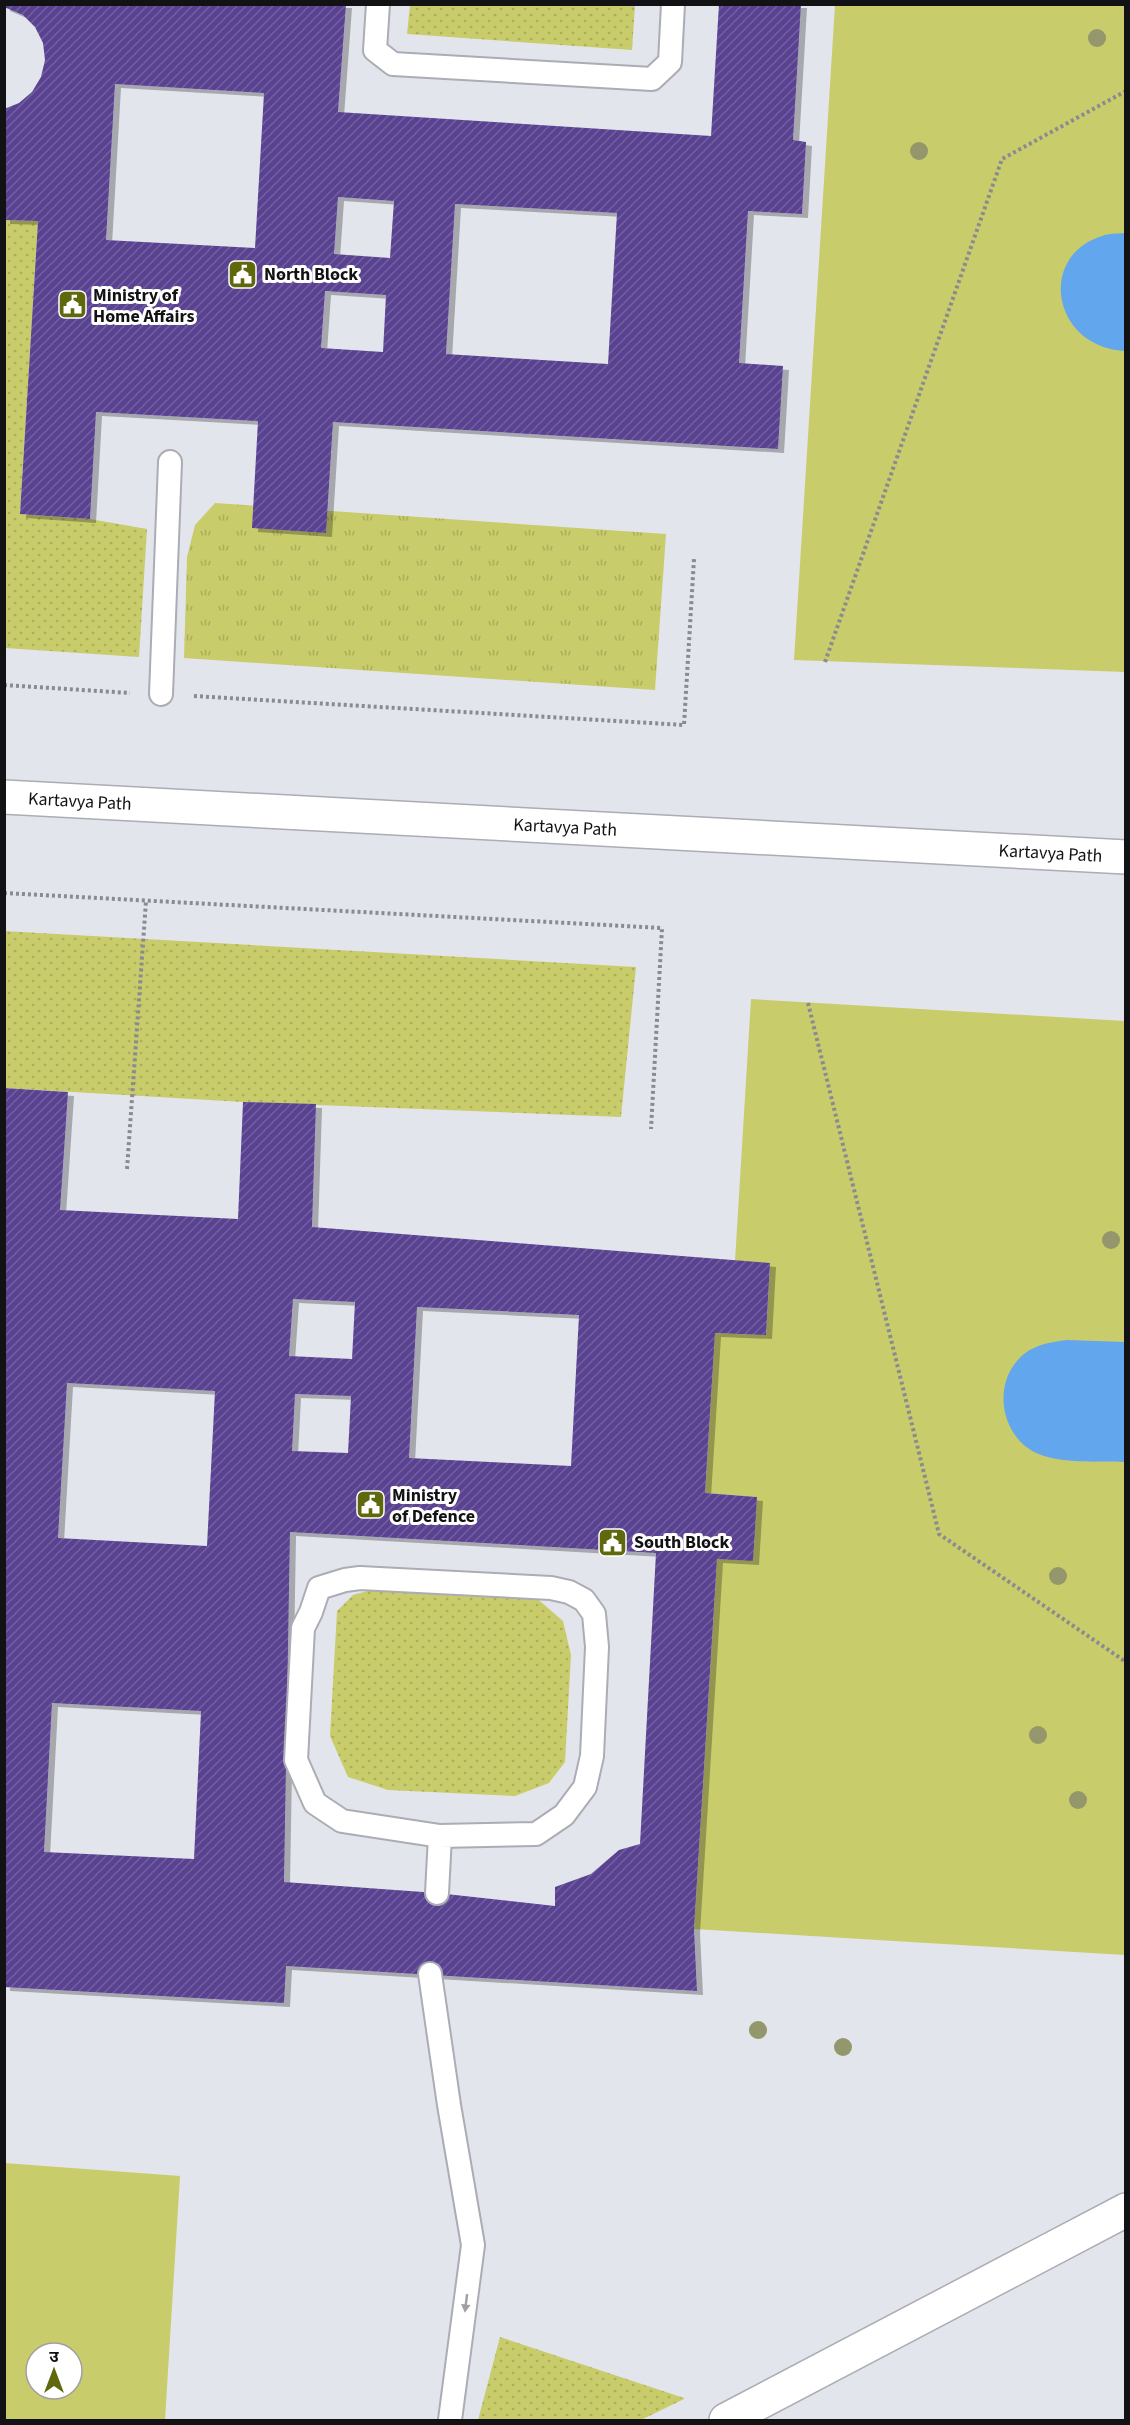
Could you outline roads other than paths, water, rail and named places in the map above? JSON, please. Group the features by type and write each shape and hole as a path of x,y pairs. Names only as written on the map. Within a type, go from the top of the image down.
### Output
{"street":[{"name":"Kartavya Path","path":"4,797 1125,857"},
{"path":"726,2421 1125,2210"}],"lane":[{"path":"378,4 375,50 393,64 652,79 670,62 673,4"},
{"path":"161,694 170,462"},
{"path":"360,1578 551,1588 569,1592 584,1600 594,1614 597,1647 592,1756 585,1787 564,1815 536,1834 440,1836 342,1821 315,1803 296,1760 303,1628 319,1588 360,1578"},
{"path":"437,1893 440,1836"},
{"path":"430,1974 473,2245 450,2421"}],"water":[{"path":"1126,233 1125,351 1100,346 1081,334 1069,318 1062,300 1061,280 1068,262 1081,247 1105,235"},
{"path":"1067,1340 1125,1342 1125,1462 1078,1461 1043,1456 1022,1443 1013,1432 1004,1406 1004,1391 1007,1378 1014,1365 1024,1354 1034,1348"}],"place":[{"name":"North Block","path":"243,274"},
{"name":"Ministry of Home Affairs","path":"72,305"},
{"name":"Ministry of Defence","path":"371,1505"},
{"name":"South Block","path":"613,1542"}]}
